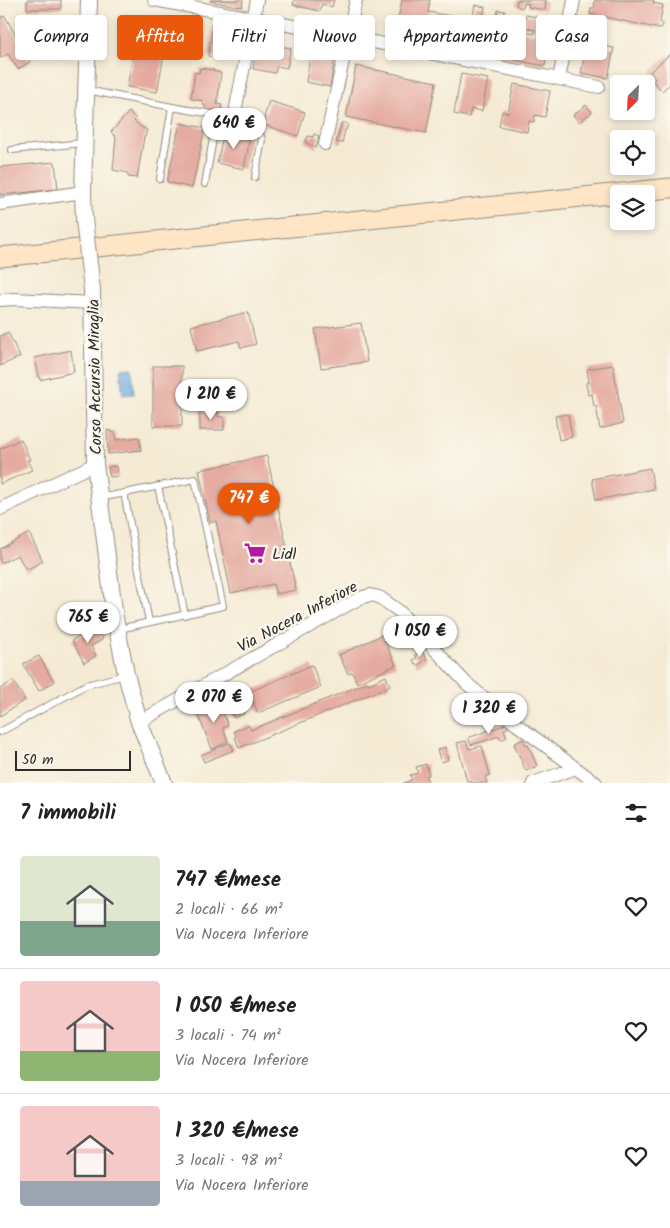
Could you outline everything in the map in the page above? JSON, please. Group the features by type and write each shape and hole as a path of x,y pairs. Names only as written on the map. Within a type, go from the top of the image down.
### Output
{"main road":[{"path":"0,257 670,188"}],"street":[{"path":"89,0 89,15"},
{"path":"154,0 236,15"},
{"path":"254,15 256,0"},
{"path":"353,15 356,0"},
{"path":"559,79 574,0"},
{"path":"375,42 599,87"},
{"path":"0,204 83,192 88,60"},
{"path":"236,107 245,60"},
{"path":"324,144 343,60"},
{"name":"Corso Accursio Miraglia","path":"83,192 92,297 95,464 126,674 139,722 164,783"},
{"path":"0,300 92,297"},
{"path":"0,309 15,299"},
{"name":"Corso Accursio Miraglia","path":"0,509 95,464"},
{"name":"Via Nocera Inferiore","path":"139,722 360,598 370,595 379,597 400,611 466,683 516,724 596,783"},
{"path":"532,783 576,768"}],"lane":[{"path":"87,90 172,108 246,120 257,128 262,139 254,177"},
{"path":"160,179 172,108"},
{"path":"205,184 217,116"},
{"path":"12,150 85,143"},
{"path":"100,498 195,478 223,606 118,629"},
{"path":"158,486 185,614"},
{"path":"124,493 149,622"},
{"path":"0,732 86,685 126,674"}],"water":[{"path":"132,368 134,394 123,395 120,369"}],"building":[{"path":"27,0 61,0 61,9 27,9"},
{"path":"210,0 243,0 242,7"},
{"path":"294,0 334,0 332,7 322,4 320,11 293,5"},
{"path":"402,0 430,0 428,12 445,15 399,15"},
{"path":"517,0 546,0 545,10 528,7 529,4 525,3 522,8 519,7 516,5"},
{"path":"595,0 654,0 653,3 663,5 660,22 662,23 661,29 607,18 607,15 590,14 591,8 594,8"},
{"path":"475,5 485,7 483,15 473,15"},
{"path":"498,10 505,11 504,15 497,15"},
{"path":"526,15 536,17 536,60 546,60 545,66 514,60 526,60 526,33 534,34 535,30 526,28"},
{"path":"5,16 15,34 15,60 29,60 30,62 18,69 8,54 0,58 0,18"},
{"path":"213,25 213,57 208,56"},
{"path":"284,47 291,48 287,68 277,66 275,73 253,69 254,60 284,60"},
{"path":"607,47 614,48 608,78 581,73 584,60 607,60"},
{"path":"670,54 670,84 662,91 655,83 655,75 650,72"},
{"path":"132,60 163,60 157,92 127,87"},
{"path":"310,60 334,60 330,87 306,82"},
{"path":"356,66 436,82 426,133 346,117"},
{"path":"200,68 221,73 217,104 222,105 220,116 205,113 206,106 203,105 204,101 191,99 195,72 199,73"},
{"path":"461,74 488,79 482,111 471,109 469,117 454,114"},
{"path":"514,84 550,91 545,117 535,115 534,122 529,121 527,132 499,126 502,111 508,113"},
{"path":"269,101 305,112 298,136 264,125"},
{"path":"586,105 592,112 579,122 573,115"},
{"path":"129,112 136,119 134,121 147,130 144,137 137,178 128,177 128,173 113,170 116,137 111,132"},
{"path":"342,122 348,124 342,143 336,142"},
{"path":"180,123 205,128 192,188 167,182"},
{"path":"224,132 250,137 244,169 217,163"},
{"path":"314,134 319,136 316,148 305,142 308,136 313,137"},
{"path":"55,162 58,189 0,195 0,167"},
{"path":"248,312 256,344 241,348 239,341 197,351 191,326"},
{"path":"361,323 367,362 321,368 315,329"},
{"path":"8,332 20,357 0,366 0,336"},
{"path":"71,350 74,372 40,380 35,358"},
{"path":"613,365 623,423 600,429 592,394 588,395 586,383 589,382 587,369"},
{"path":"153,366 182,366 182,426 153,426"},
{"path":"200,410 218,410 218,417 224,417 224,430 200,430"},
{"path":"568,414 572,437 559,440 555,416"},
{"path":"107,430 115,433 116,440 139,437 141,450 108,454"},
{"path":"21,439 32,470 0,484 0,449"},
{"name":"Lidl","path":"267,456 296,590 276,594 273,584 231,593 216,521 210,523 199,470"},
{"path":"116,466 118,476 110,477 108,467"},
{"path":"650,468 654,489 596,500 592,479"},
{"path":"29,533 43,561 26,570 18,555 1,563 0,549"},
{"path":"103,626 105,634 101,636 103,639 91,646 96,656 84,663 72,640"},
{"path":"382,635 396,665 357,683 352,672 348,674 339,655"},
{"path":"422,651 427,659 417,666 413,660 417,658 415,655"},
{"path":"39,656 54,682 39,691 23,664"},
{"path":"312,665 321,687 258,713 249,692"},
{"path":"386,676 390,686 239,748 234,731 249,725 251,730"},
{"path":"13,681 25,700 0,716 0,689"},
{"path":"235,689 244,714 234,718 224,694"},
{"path":"219,701 228,726 223,728 228,742 212,749 196,710"},
{"path":"506,724 508,728 504,729 507,737 501,740 499,736 471,745 468,738"},
{"path":"523,739 526,745 528,745 537,766 526,771 514,744"},
{"path":"466,741 469,749 482,746 490,775 485,777 487,783 467,781 457,743"},
{"path":"230,743 234,750 204,762 201,755"},
{"path":"445,747 448,760 441,762 437,750"},
{"path":"426,764 429,775 426,776 428,783 403,783 412,780 410,775 418,773 416,767"}],"place":[{"name":"Lidl","path":"255,553"}]}
